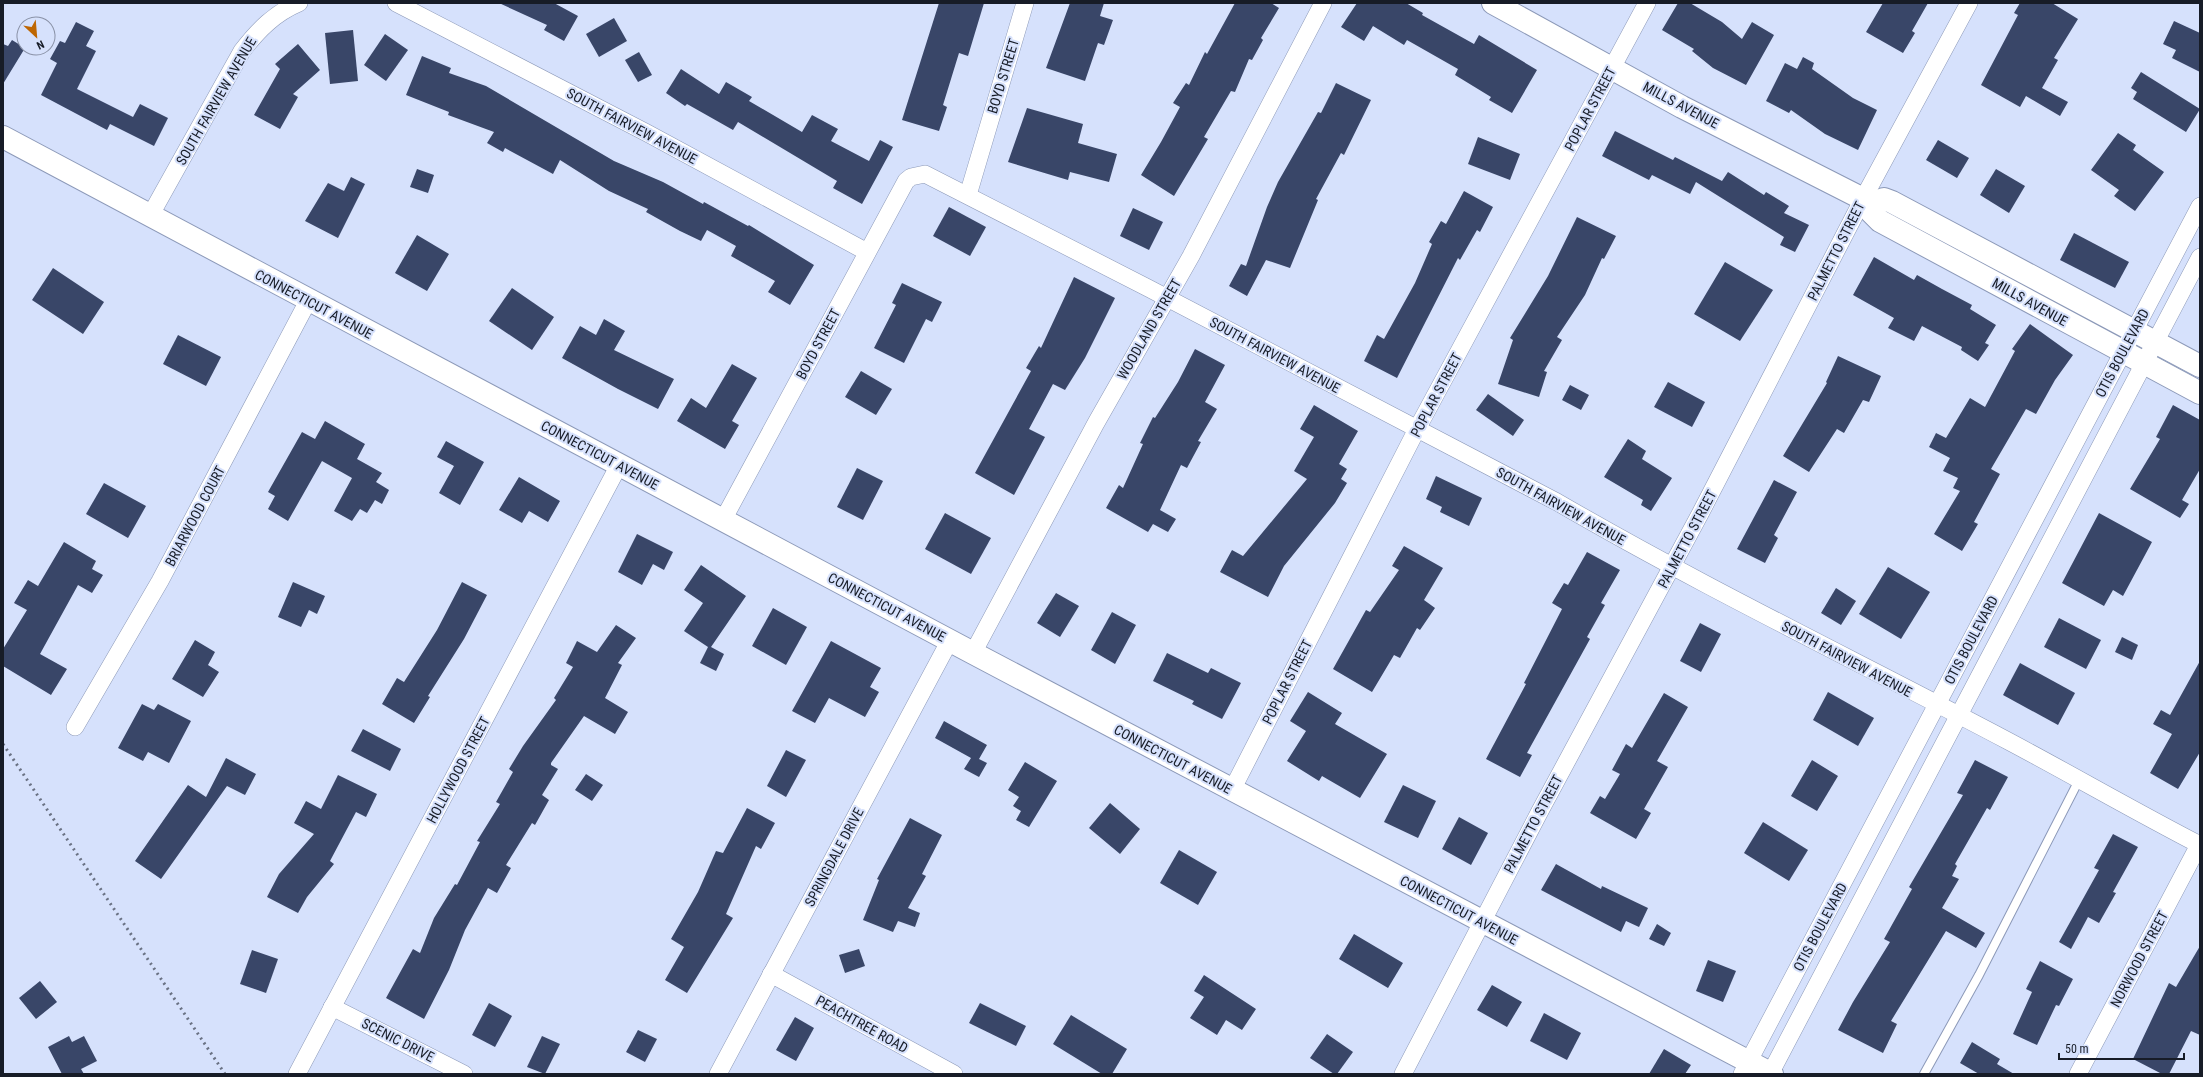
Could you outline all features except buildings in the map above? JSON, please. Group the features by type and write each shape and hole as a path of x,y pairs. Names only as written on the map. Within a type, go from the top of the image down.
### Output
{"street":[{"name":"SOUTH FAIRVIEW AVENUE","path":"150,216 242,51 255,33 271,19 299,3"},
{"name":"SOUTH FAIRVIEW AVENUE","path":"396,3 647,133 867,252"},
{"name":"BOYD STREET","path":"968,195 1025,3"},
{"name":"WOODLAND STREET","path":"973,653 1096,423 1167,298 1323,3"},
{"name":"MILLS AVENUE","path":"1493,3 1801,169 1867,201 1884,199 1892,202 2200,366"},
{"name":"POPLAR STREET","path":"1232,790 1417,429 1647,3"},
{"name":"PALMETTO STREET","path":"1403,1074 1540,811 1867,201 1969,3"},
{"name":"CONNECTICUT AVENUE","path":"3,138 1482,922 1746,1068 1770,1074"},
{"name":"SOUTH FAIRVIEW AVENUE","path":"920,174 932,176 1167,298 2200,844"},
{"name":"BOYD STREET","path":"723,520 906,182 912,177 920,174"},
{"name":"MILLS AVENUE","path":"1867,201 1871,212 1880,221 2200,393"},
{"name":"OTIS BOULEVARD","path":"1746,1068 2200,206"},
{"name":"OTIS BOULEVARD","path":"1770,1074 2200,257"},
{"name":"BRIARWOOD COURT","path":"75,727 160,580 308,301"},
{"name":"HOLLYWOOD STREET","path":"296,1074 619,465"},
{"name":"SPRINGDALE DRIVE","path":"718,1074 950,640"},
{"name":"NORWOOD STREET","path":"2078,1074 2200,844"},
{"name":"PEACHTREE ROAD","path":"771,974 954,1074"},
{"name":"SCENIC DRIVE","path":"332,1007 464,1074"}],"lane":[{"path":"1924,1074 1979,975 2079,780"}],"railway":[{"path":"3,744 225,1074"}]}
